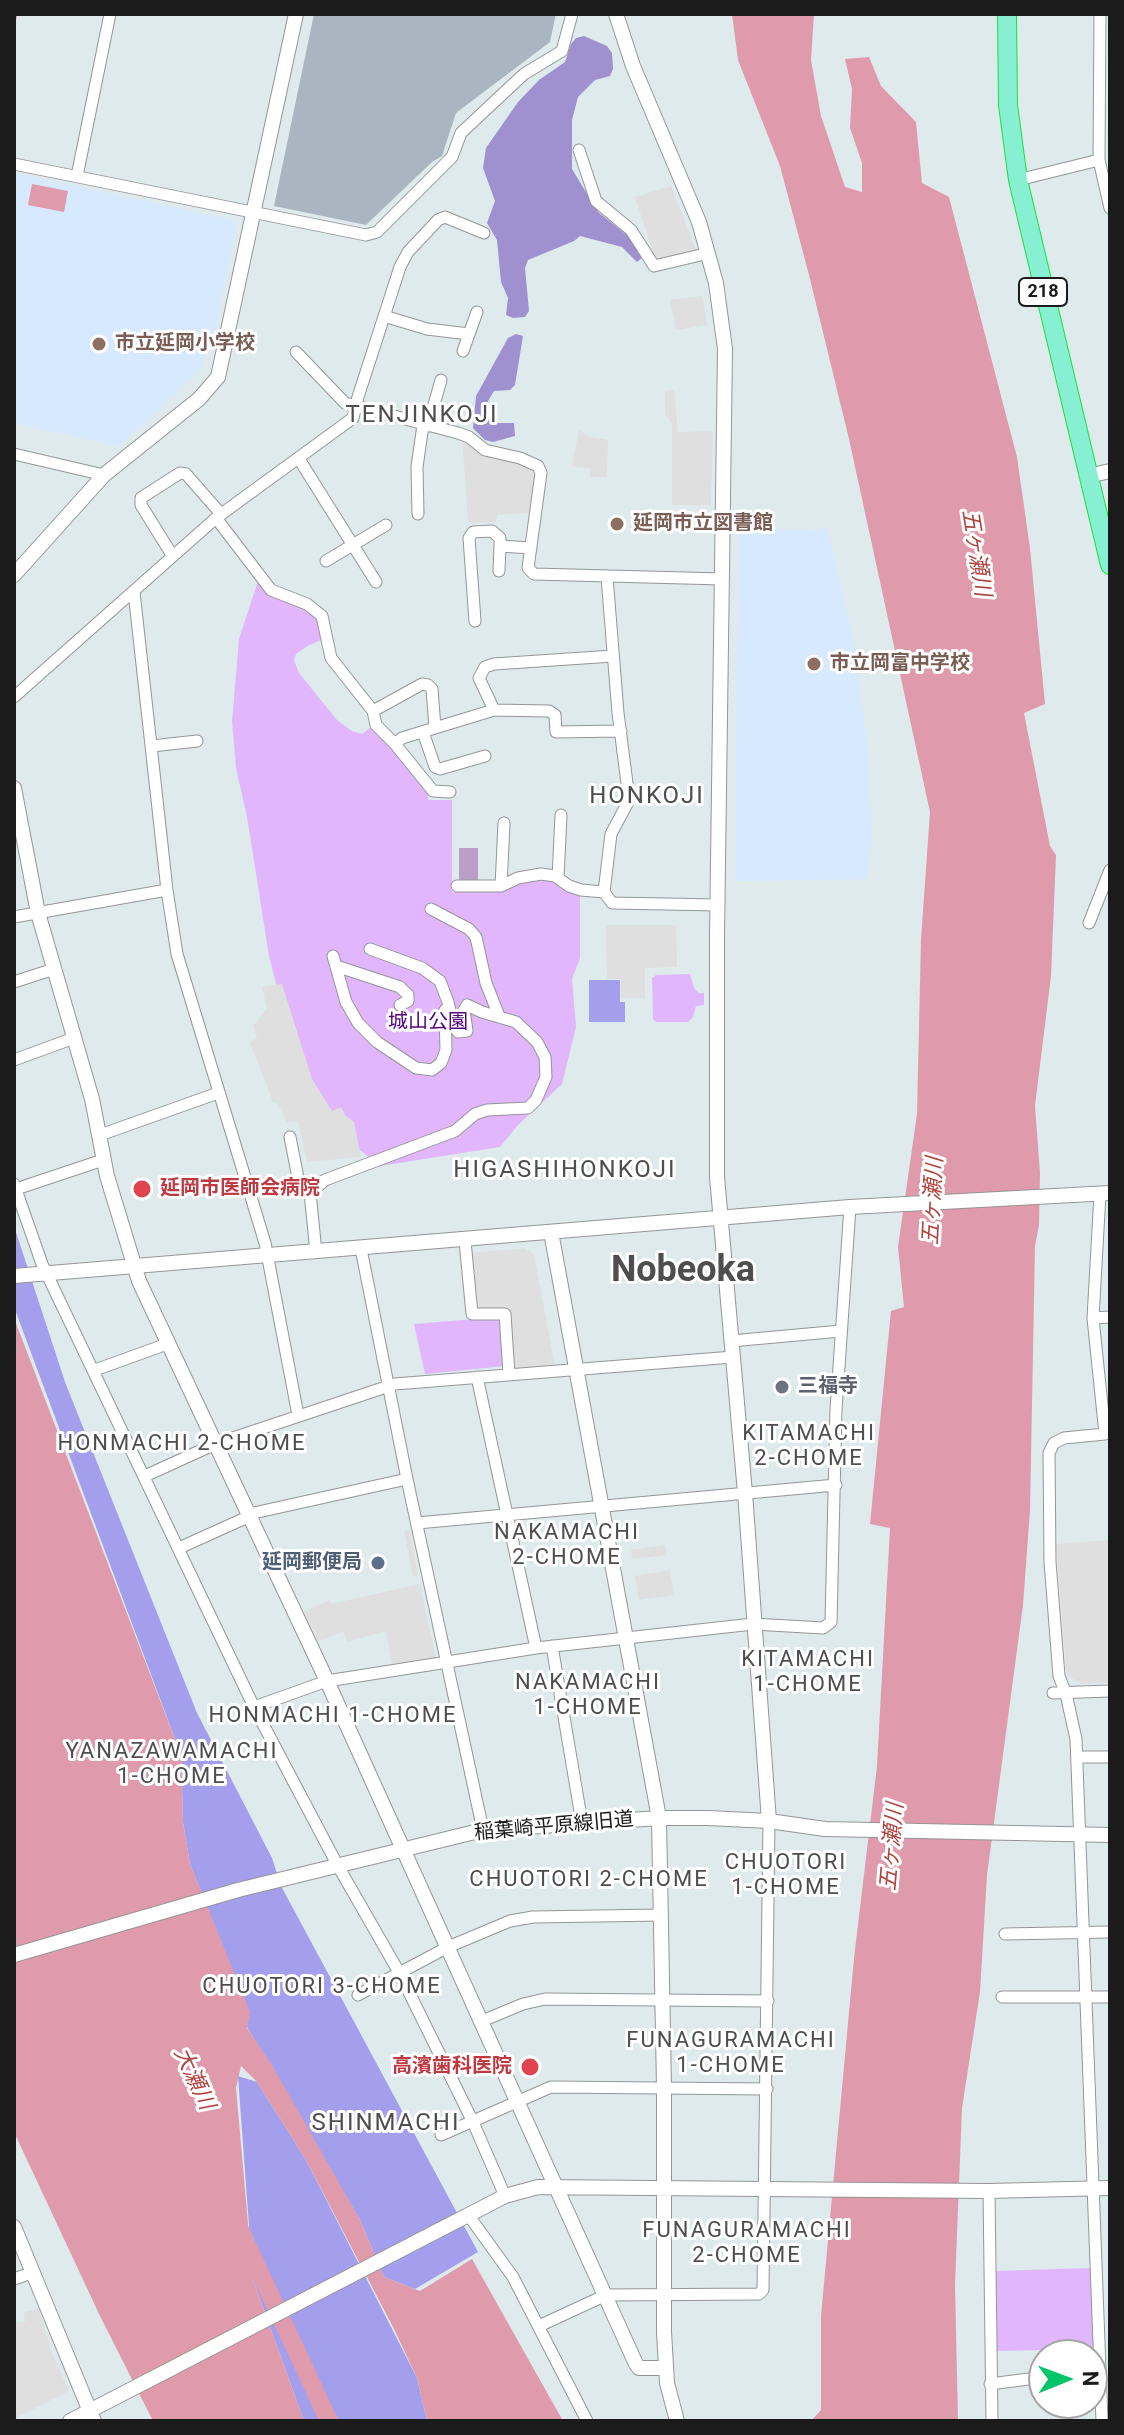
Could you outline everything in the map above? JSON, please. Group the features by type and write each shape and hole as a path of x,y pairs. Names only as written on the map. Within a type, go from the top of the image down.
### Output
{"highway":[{"name":"218","path":"1007,14 1008,105 1018,180 1110,565"}],"street":[{"path":"77,176 110,14"},
{"path":"14,575 104,475 199,399 218,377 296,14"},
{"path":"14,164 366,235 377,232 452,157 461,133 478,117 524,74 562,51 572,14"},
{"path":"539,2326 606,2295 759,2294 763,2290 769,1821 745,1493 720,1219 717,1145 725,349 709,253 688,194 633,66 616,14"},
{"path":"1100,14 1105,88 1099,160 1110,208"},
{"path":"579,150 596,201 631,230 654,266 709,253"},
{"path":"1018,180 1099,160"},
{"path":"14,697 218,516 353,418 400,267 408,252 438,220 445,217 484,233"},
{"path":"463,351 477,312"},
{"path":"384,316 427,329 469,334"},
{"path":"296,352 345,403 458,433 469,437 485,450 520,458 538,466 541,473 528,568 534,574 722,579"},
{"path":"418,514 417,467 425,425 441,380"},
{"path":"14,454 104,475"},
{"path":"299,459 376,582"},
{"path":"1088,476 1110,471"},
{"path":"172,555 141,505 141,498 180,473 186,474 271,590 307,604 322,616 331,658 373,711 376,725 433,791 450,792"},
{"path":"326,561 386,525"},
{"path":"475,621 469,538 473,532 492,531 500,538 499,571"},
{"path":"500,546 531,548"},
{"path":"607,577 627,804 611,834 604,892 612,903 718,905"},
{"path":"134,592 177,954 267,1255 298,1415"},
{"path":"494,710 479,678 485,667 613,656"},
{"path":"373,711 422,684 428,685 432,689 435,728"},
{"path":"395,744 402,738 494,710 549,711 555,715 556,732 621,731"},
{"path":"423,732 435,767 440,769 485,756"},
{"path":"152,746 197,741"},
{"path":"14,788 17,821 38,913 92,1099 103,1160 139,1281 327,1681 636,2364 639,2368 666,2368"},
{"path":"558,878 561,815"},
{"path":"501,886 504,823"},
{"path":"1089,923 1110,870"},
{"path":"457,886 501,886 518,878 541,874 558,878 581,890 604,892"},
{"path":"14,917 167,890"},
{"path":"431,909 469,929 476,937 486,983 499,1016"},
{"path":"310,1193 325,1180 455,1131 475,1114 487,1110 528,1108 536,1100 546,1077 545,1057 530,1033 516,1022 467,1005 464,1010 467,1031 458,1032 453,1025 442,984 422,968 370,949"},
{"path":"400,1005 408,1001 408,995 400,987 334,961 346,1002 364,1030 392,1052 422,1069 436,1068 446,1050 442,984"},
{"path":"14,982 54,969"},
{"path":"14,1060 74,1038"},
{"path":"100,1135 218,1093"},
{"path":"290,1137 300,1188 310,1193"},
{"path":"103,1160 15,1187 42,1264 41,1274 95,1370 254,1707 338,1866 400,1974 473,2122 505,2196"},
{"path":"310,1193 316,1252"},
{"path":"14,1276 850,1207 1105,1193 1093,1318 1105,1434 1064,1438 1054,1443 1049,1453 1051,1576 1059,1676 1076,1739 1100,2339"},
{"path":"254,1707 327,1681 536,1648 753,1624 823,1628 831,1622 841,1331 850,1207"},
{"path":"551,1232 659,1818 664,2293 666,2368 674,2420"},
{"path":"465,1241 472,1314 505,1314 509,1374"},
{"path":"361,1249 483,1830"},
{"path":"1093,1318 1110,1317"},
{"path":"731,1341 841,1331"},
{"path":"95,1370 167,1344"},
{"path":"145,1476 215,1444 388,1386 733,1357"},
{"path":"477,1377 536,1648"},
{"path":"179,1548 250,1515 407,1479"},
{"path":"417,1523 836,1485"},
{"path":"552,1646 582,1823"},
{"path":"1053,1693 1110,1691"},
{"path":"1077,1757 1110,1757"},
{"name":"稲葉崎平原線旧道","path":"14,1955 155,1913 483,1830 659,1818 769,1821 825,1829 1110,1835"},
{"path":"358,1995 448,1947 510,1921 533,1917 662,1915"},
{"path":"1005,1934 1110,1932"},
{"path":"1002,1997 1110,1997"},
{"path":"482,2021 523,2004 545,1999 768,2001"},
{"path":"441,2135 551,2087 767,2089"},
{"path":"70,2421 94,2413 505,2196 538,2187 986,2191 1110,2188"},
{"path":"986,2191 992,2421"},
{"path":"467,2217 503,2261 587,2421"},
{"path":"14,2227 94,2413"},
{"path":"14,2279 34,2272"},
{"path":"990,2384 1028,2379"}],"shaded area":[{"path":"314,14 556,14 550,42 456,113 442,156 366,225 274,206"},
{"path":"584,36 607,46 612,53 613,69 610,76 595,80 578,97 572,120 572,169 598,212 628,236 643,257 637,262 622,247 580,236 528,260 525,268 529,311 525,317 513,318 506,315 508,298 501,282 497,240 487,223 495,201 483,168 486,148 518,102 539,80 565,62 571,44 576,38"},
{"path":"14,173 237,221 215,331 200,369 118,446 14,423"},
{"path":"671,186 697,252 655,259 635,197"},
{"path":"703,296 707,325 676,330 670,300"},
{"path":"516,334 523,336 515,385 510,390 494,391 488,401 494,423 514,423 515,436 493,442 485,440 473,428 476,396 508,338"},
{"path":"674,390 678,432 713,431 711,505 672,505 672,423 665,414 665,391"},
{"path":"579,430 590,437 608,440 607,477 590,477 590,468 572,467"},
{"path":"462,435 538,466 536,512 497,515 496,522 468,523"},
{"path":"827,527 856,651 868,755 872,836 867,879 735,881 739,533 752,528 818,531"},
{"path":"459,848 478,848 478,880 459,880"},
{"path":"606,925 676,925 677,967 645,968 645,998 621,998 621,979 607,979"},
{"path":"589,980 620,980 620,1002 625,1002 625,1022 589,1022"},
{"path":"282,984 312,1079 332,1111 341,1107 354,1122 361,1157 307,1162 298,1121 287,1122 278,1103 273,1102 250,1042 257,1038 253,1026 267,1008 262,987"},
{"path":"14,1226 65,1382 197,1713 272,1858 281,1886 478,2252 415,2289 384,2277 360,2220 247,2027 249,2012 190,1864 183,1822 181,1755 14,1307"},
{"path":"525,1248 534,1255 555,1366 511,1369 507,1312 476,1312 469,1253"},
{"path":"410,1530 418,1575 413,1576 404,1531"},
{"path":"1110,1540 1110,1683 1081,1684 1068,1676 1066,1669 1056,1544"},
{"path":"665,1545 666,1555 632,1559 631,1550"},
{"path":"670,1570 674,1595 639,1600 635,1576"},
{"path":"420,1584 436,1658 392,1665 386,1631 347,1642 343,1632 318,1641 304,1612 329,1600 331,1604"},
{"path":"238,2076 257,2082 306,2160 417,2378 427,2421 304,2421 253,2280"},
{"path":"39,2309 53,2356 69,2391 14,2419 14,2322 25,2322 24,2312"}],"green space":[{"name":"城山公園","path":"258,581 316,613 324,639 296,654 294,660 299,673 337,720 362,734 372,726 428,790 428,800 452,800 452,892 502,891 531,878 550,878 580,895 580,958 572,979 576,1027 562,1084 518,1125 500,1147 380,1166 341,1135 307,1084 287,1026 269,956 236,768 232,722 239,639"},
{"path":"690,974 694,988 704,993 704,1005 696,1006 688,1022 656,1022 653,1019 652,978 656,975"},
{"path":"501,1320 505,1366 425,1374 414,1324"},
{"path":"1093,2268 1096,2339 1028,2339 1028,2350 997,2351 994,2271"}],"water":[{"name":"五ヶ瀬川","path":"732,14 814,14 811,60 821,116 845,187 862,192 862,163 850,128 852,89 845,59 869,57 881,86 916,122 922,183 949,197 1017,457 1030,548 1045,704 1024,713 1050,846 1056,855 1051,976 1035,1106 1040,1173 1039,1225 1035,1246 1030,1510 1023,1605 987,1875 980,1992 962,2108 955,2285 958,2421 811,2421 821,2410 821,2316 854,1958 877,1766 890,1528 870,1524 891,1311 904,1307 898,1247 917,1114 921,939 930,812 849,439 809,275 780,166 738,60"},
{"path":"32,184 68,191 64,212 28,205"},
{"path":"14,1318 181,1755 183,1822 190,1864 250,2012 247,2028 272,2065 360,2220 384,2277 420,2291 472,2259 563,2421 427,2421 417,2378 306,2160 257,2082 241,2066 236,2088 253,2280 304,2421 153,2421 100,2316 14,2132"}],"waterway":[{"path":"14,23 16,14"},
{"name":"大瀬川","path":"241,2232 329,2421"}],"place":[{"name":"市立延岡小学校","path":"99,344"},
{"name":"延岡市立図書館","path":"617,524"},
{"name":"市立岡富中学校","path":"814,664"},
{"name":"延岡市医師会病院","path":"142,1189"},
{"name":"三福寺","path":"782,1387"},
{"name":"延岡郵便局","path":"378,1563"},
{"name":"高濱歯科医院","path":"530,2067"}],"district":[{"name":"TENJINKOJI","path":"422,416"},
{"name":"HONKOJI","path":"647,797"},
{"name":"HIGASHIHONKOJI","path":"565,1171"},
{"name":"Nobeoka","path":"683,1272"},
{"name":"HONMACHI 2-CHOME","path":"182,1444"},
{"name":"KITAMACHI 2-CHOME","path":"809,1446"},
{"name":"NAKAMACHI 2-CHOME","path":"567,1546"},
{"name":"KITAMACHI 1-CHOME","path":"808,1672"},
{"name":"NAKAMACHI 1-CHOME","path":"588,1696"},
{"name":"HONMACHI 1-CHOME","path":"333,1716"},
{"name":"YANAZAWAMACHI 1-CHOME","path":"172,1764"},
{"name":"CHUOTORI 1-CHOME","path":"786,1876"},
{"name":"CHUOTORI 2-CHOME","path":"589,1880"},
{"name":"CHUOTORI 3-CHOME","path":"322,1987"},
{"name":"FUNAGURAMACHI 1-CHOME","path":"731,2054"},
{"name":"SHINMACHI","path":"386,2124"},
{"name":"FUNAGURAMACHI 2-CHOME","path":"747,2244"}]}
